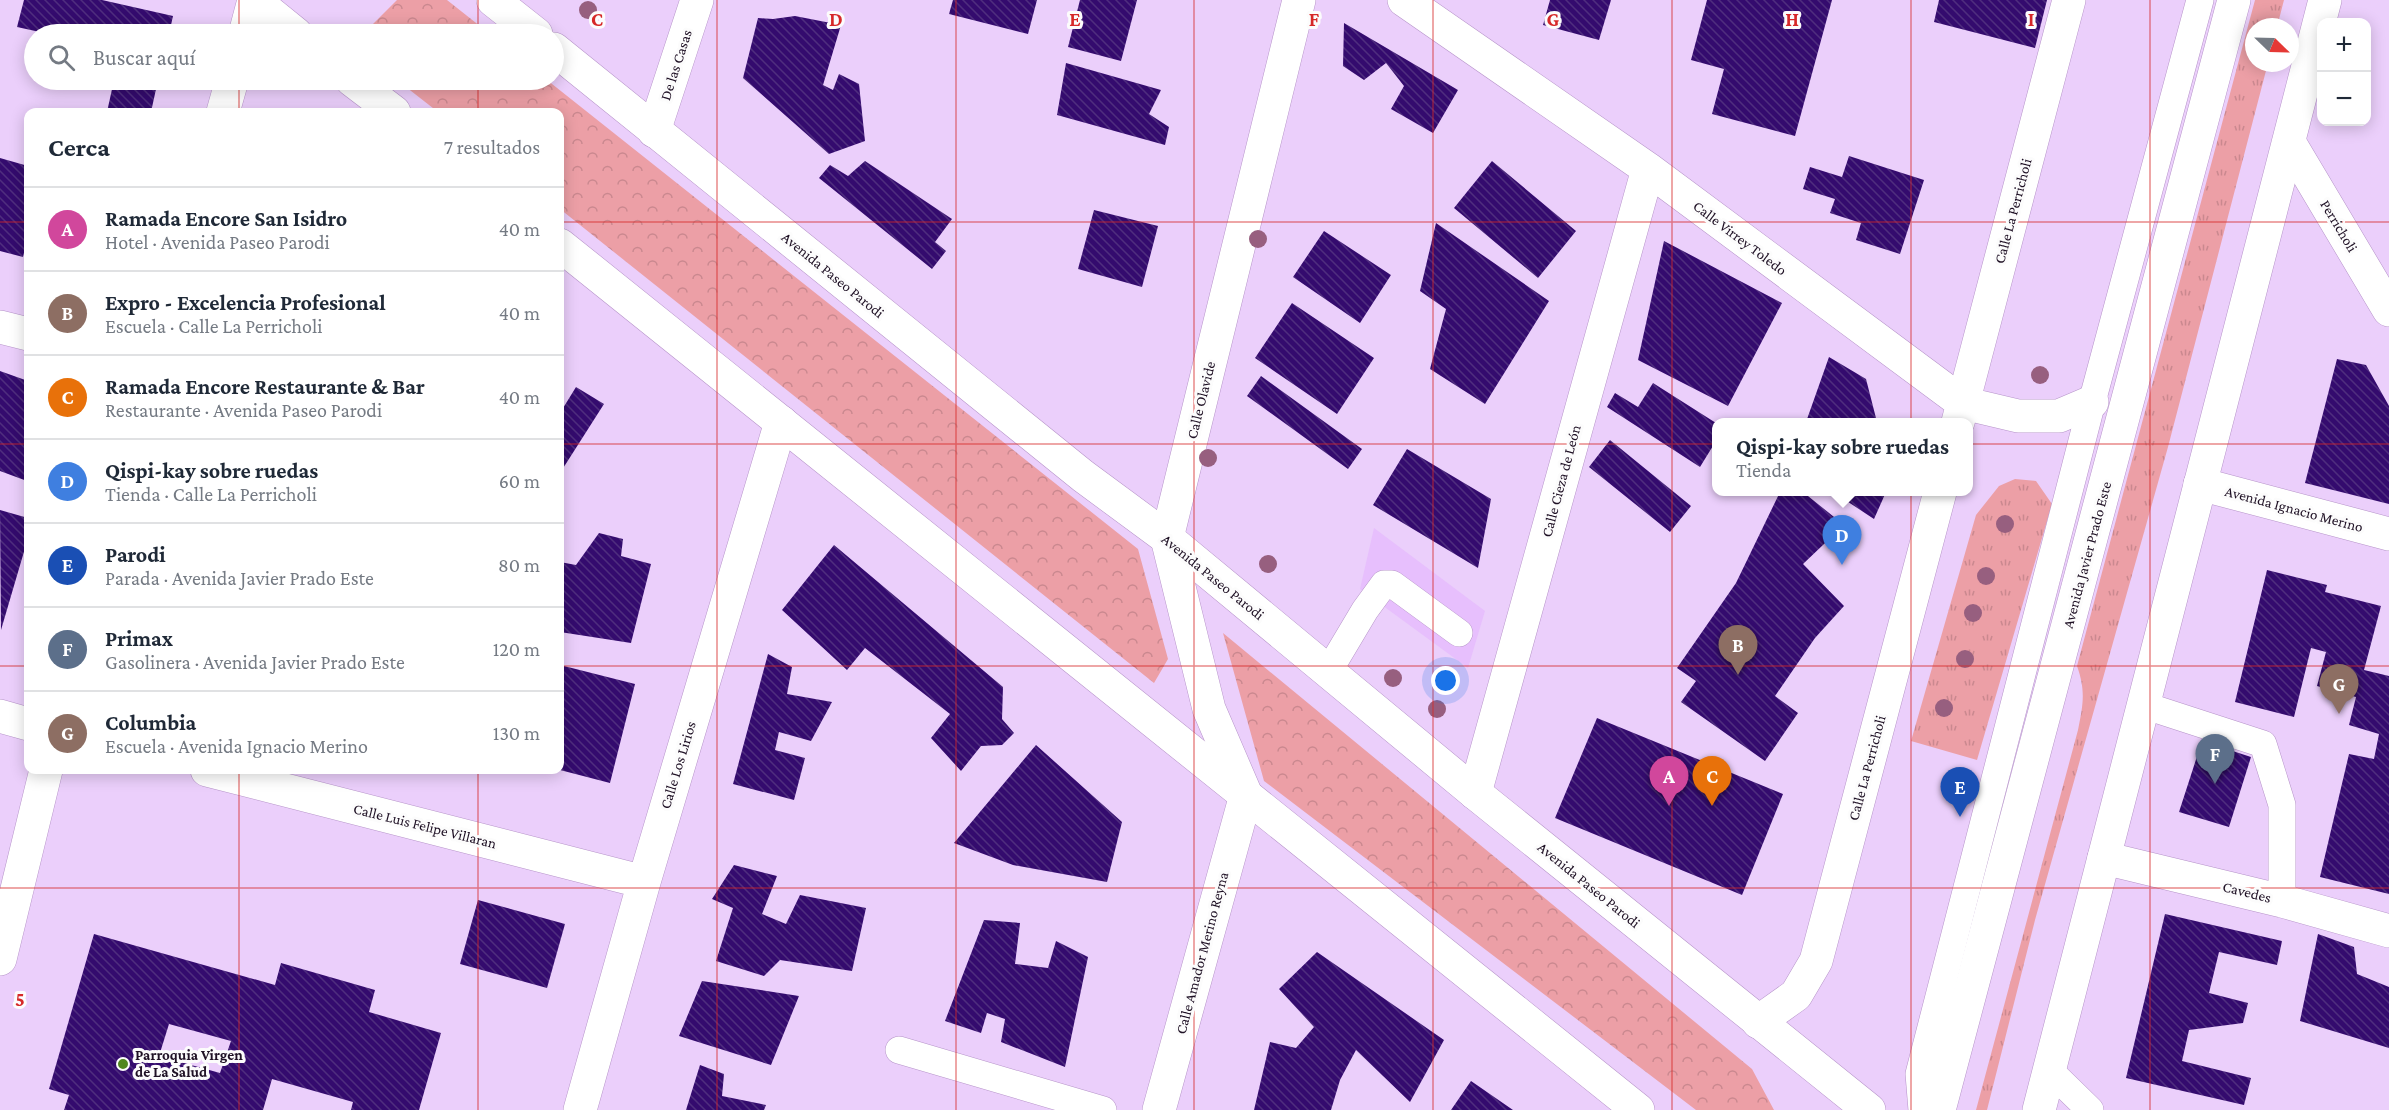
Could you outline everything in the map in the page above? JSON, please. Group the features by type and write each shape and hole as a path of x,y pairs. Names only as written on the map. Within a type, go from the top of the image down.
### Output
{"street":[{"path":"248,24 254,0 284,24"},
{"path":"493,0 523,24"},
{"name":"De las Casas","path":"654,131 698,0"},
{"name":"Calle Olavide","path":"1246,795 1209,709 1167,538 1299,0"},
{"name":"Calle Virrey Toledo","path":"1404,0 1648,169 1960,413 2059,416 2092,402"},
{"name":"Calle La Perricholi","path":"1960,413 2069,0"},
{"name":"Avenida Javier Prado Este","path":"1940,1110 2234,0"},
{"path":"2039,1110 2325,0"},
{"name":"Avenida Paseo Parodi","path":"564,57 1083,476 1167,538 1475,793 1869,1110"},
{"path":"224,108 229,90"},
{"path":"365,90 389,108"},
{"name":"Perricholi","path":"2289,142 2389,310"},
{"name":"Calle Cieza de León","path":"1475,793 1648,169"},
{"path":"564,248 1638,1110"},
{"path":"0,327 24,333"},
{"name":"Calle Los Lirios","path":"580,1110 644,882 781,422"},
{"name":"Avenida Ignacio Merino","path":"2200,484 2389,534"},
{"name":"Calle La Perricholi","path":"1758,1022 1796,996 1816,961 1939,496"},
{"path":"0,716 24,723"},
{"path":"0,959 45,774"},
{"name":"Calle Luis Felipe Villaran","path":"223,774 644,882"},
{"name":"Calle Amador Merino Reyna","path":"1159,1110 1246,795"},
{"name":"Cavedes","path":"2104,858 2282,901 2389,931"}],"lane":[{"path":"1923,1110 1918,1074 2092,402 2200,0"},
{"path":"1328,672 1365,610 1384,584 1392,584 1459,633"},
{"path":"2143,705 2263,744 2282,805 2282,901"},
{"path":"899,1050 1103,1110"},
{"path":"2049,1071 2090,1110"}],"shaded area":[{"path":"1374,528 1485,611 1468,668 1360,589"}],"green space":[{"path":"397,0 447,0 477,24 373,24"},
{"path":"2255,0 2284,0 2279,18 2250,18"},
{"path":"2245,37 2245,72 2266,72 2168,447 2035,920 1987,1110 1976,1110 2078,730 2083,698 2077,666"},
{"path":"410,90 560,90 1138,549 1168,659 1154,683 564,212 564,108 433,108"},
{"path":"2015,479 2036,481 2052,504 1977,760 1911,741 1976,515 1999,486"},
{"path":"1223,633 1752,1069 1774,1110 1696,1110 1264,781"}],"building":[{"path":"24,0 102,0 173,16 171,24 24,24 24,29 17,27"},
{"path":"953,0 1037,0 1028,34 949,14"},
{"path":"1080,0 1137,0 1121,61 1068,47"},
{"path":"1550,0 1611,0 1599,40 1543,25"},
{"path":"1707,0 1832,0 1795,136 1712,114 1724,69 1691,60"},
{"path":"1939,0 2047,0 2035,48 1934,22"},
{"path":"795,16 841,25 823,85 833,90 839,74 859,84 865,141 829,154 743,78 758,18 773,19"},
{"path":"1344,23 1458,90 1433,133 1391,109 1404,86 1386,63 1364,80 1343,66"},
{"path":"1066,63 1161,90 1149,114 1169,127 1165,145 1057,115"},
{"path":"112,90 156,90 152,108 108,108"},
{"path":"1849,156 1924,180 1900,254 1856,240 1861,223 1830,213 1835,199 1803,189 1810,167 1842,177"},
{"path":"0,158 24,165 24,253 23,257 0,251"},
{"path":"865,161 952,219 935,242 946,251 932,269 819,178 830,165 848,176"},
{"path":"1492,161 1576,231 1538,278 1454,208"},
{"path":"1094,210 1158,226 1142,287 1078,269"},
{"path":"1436,223 1549,301 1485,404 1430,369 1446,309 1420,291"},
{"path":"1324,231 1391,275 1360,323 1293,277"},
{"path":"1664,241 1782,303 1728,406 1638,360"},
{"path":"1292,303 1374,358 1337,414 1255,358"},
{"path":"1829,357 1866,379 1876,418 1807,418"},
{"path":"2337,359 2366,365 2389,406 2389,504 2305,483"},
{"path":"0,371 24,380 24,480 0,471"},
{"path":"1261,376 1362,449 1348,469 1247,396"},
{"path":"1653,383 1712,420 1712,448 1700,467 1607,407 1615,393 1638,407"},
{"path":"576,387 604,404 564,467 564,406"},
{"path":"1610,440 1691,506 1670,532 1589,467"},
{"path":"1407,449 1491,499 1478,568 1373,505"},
{"path":"1778,496 1808,496 1844,525 1803,564 1844,606 1815,638 1775,696 1798,713 1765,761 1681,702 1696,681 1677,668 1736,583"},
{"path":"1839,496 1884,496 1874,519"},
{"path":"0,510 24,517 24,552 1,630"},
{"path":"599,533 623,539 621,556 651,564 631,643 564,633 564,563 576,565"},
{"path":"834,545 1003,687 1002,719 1014,733 1002,745 981,746 961,771 931,738 950,714 865,648 847,670 782,610"},
{"path":"2267,570 2327,585 2325,592 2381,606 2364,670 2389,676 2389,894 2320,877 2349,754 2374,759 2379,734 2349,725 2356,697 2317,686 2326,652 2311,648 2294,717 2235,702"},
{"path":"768,654 792,667 787,694 832,702 811,741 779,732 775,750 805,758 794,800 733,784"},
{"path":"564,666 635,684 610,783 564,771"},
{"path":"1597,718 1783,794 1742,895 1555,818"},
{"path":"2202,741 2251,757 2229,827 2179,812"},
{"path":"1036,745 1122,822 1107,882 1013,865 954,843"},
{"path":"734,865 777,876 762,914 786,924 800,895 866,908 852,971 780,960 764,976 716,961 733,908 712,899"},
{"path":"478,900 565,924 547,988 460,964"},
{"path":"2165,914 2282,941 2277,965 2219,952 2209,993 2248,1003 2243,1023 2189,1030 2182,1061 2251,1078 2244,1105 2126,1078"},
{"path":"984,920 1020,923 1015,964 1048,968 1056,941 1088,957 1065,1067 1001,1042 1005,1019 987,1013 981,1033 945,1021"},
{"path":"94,934 275,985 281,963 375,990 369,1012 441,1033 419,1110 351,1110 353,1102 272,1079 263,1110 64,1110 69,1095 49,1089","holes":["169,1024 231,1041 220,1073 159,1056"]},
{"path":"2318,934 2354,947 2357,974 2389,987 2389,1048 2300,1021"},
{"path":"1317,952 1444,1040 1410,1102 1356,1050 1340,1080 1331,1110 1254,1110 1270,1042 1296,1048 1314,1027 1279,989"},
{"path":"702,981 799,996 771,1065 679,1036"},
{"path":"700,1065 724,1074 722,1096 766,1105 764,1110 686,1110"},
{"path":"1471,1081 1513,1110 1451,1110"}],"place":[{"name":"Qispi-kay sobre ruedas","path":"1842,565"},
{"name":"Expro - Excelencia Profesional","path":"1738,675"},
{"name":"Columbia","path":"2339,714"},
{"name":"Primax","path":"2215,784"},
{"name":"Ramada Encore San Isidro","path":"1669,806"},
{"name":"Ramada Encore Restaurante & Bar","path":"1712,806"},
{"name":"Parodi","path":"1960,817"},
{"name":"Parroquia Virgen de La Salud","path":"123,1064"}]}
